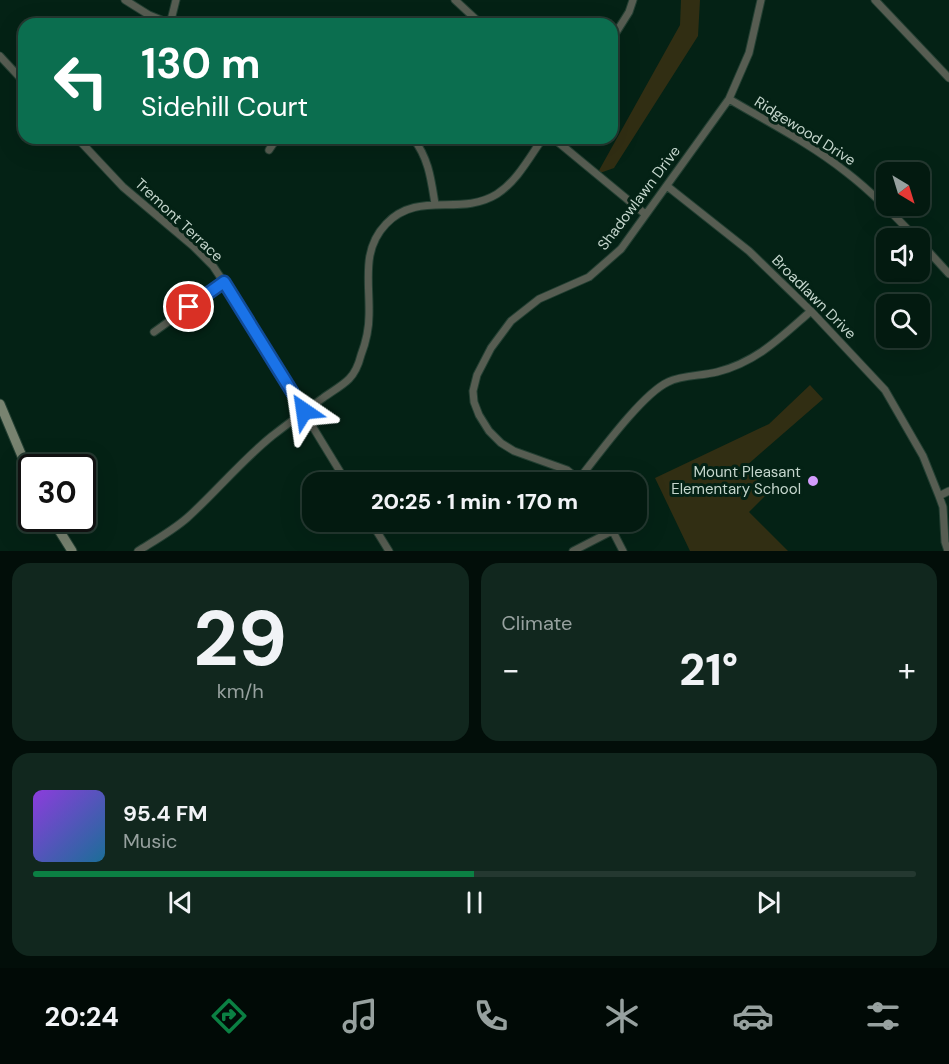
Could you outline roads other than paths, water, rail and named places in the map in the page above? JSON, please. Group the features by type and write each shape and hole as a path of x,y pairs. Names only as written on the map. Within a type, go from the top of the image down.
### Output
{"main road":[{"path":"0,404 21,454"},
{"path":"60,532 72,551"}],"street":[{"path":"125,0 156,18"},
{"path":"172,18 176,0"},
{"path":"455,0 474,18"},
{"path":"618,29 629,12 633,0"},
{"name":"Shadowlawn Drive","path":"570,472 514,451 501,443 489,431 474,402 473,391 477,375 491,348 512,321 539,299 589,277 621,249 729,99 749,53 761,0"},
{"path":"876,0 949,78"},
{"path":"0,56 18,76"},
{"name":"Ridgewood Drive","path":"729,99 846,171 880,200 907,228"},
{"name":"Tremont Terrace","path":"83,144 123,187 193,246 213,266 340,472"},
{"path":"269,150 273,144"},
{"path":"417,144 430,169 435,204"},
{"path":"138,551 186,519 240,464 304,411 348,380 361,356 369,316 368,261 371,248 385,224 402,212 421,205 467,205 483,201 516,177 539,144"},
{"path":"560,144 645,214"},
{"name":"Broadlawn Drive","path":"667,186 749,251 811,311 885,390 924,456 943,507 945,542 948,551"},
{"path":"930,253 949,274"},
{"path":"154,332 224,282"},
{"path":"588,472 642,402 667,382 717,372 757,357 811,311"},
{"path":"939,496 949,491"},
{"path":"377,532 389,551"},
{"path":"573,551 610,532"},
{"path":"613,532 623,551"}],"place":[{"name":"Mount Pleasant Elementary School","path":"813,481"}]}
